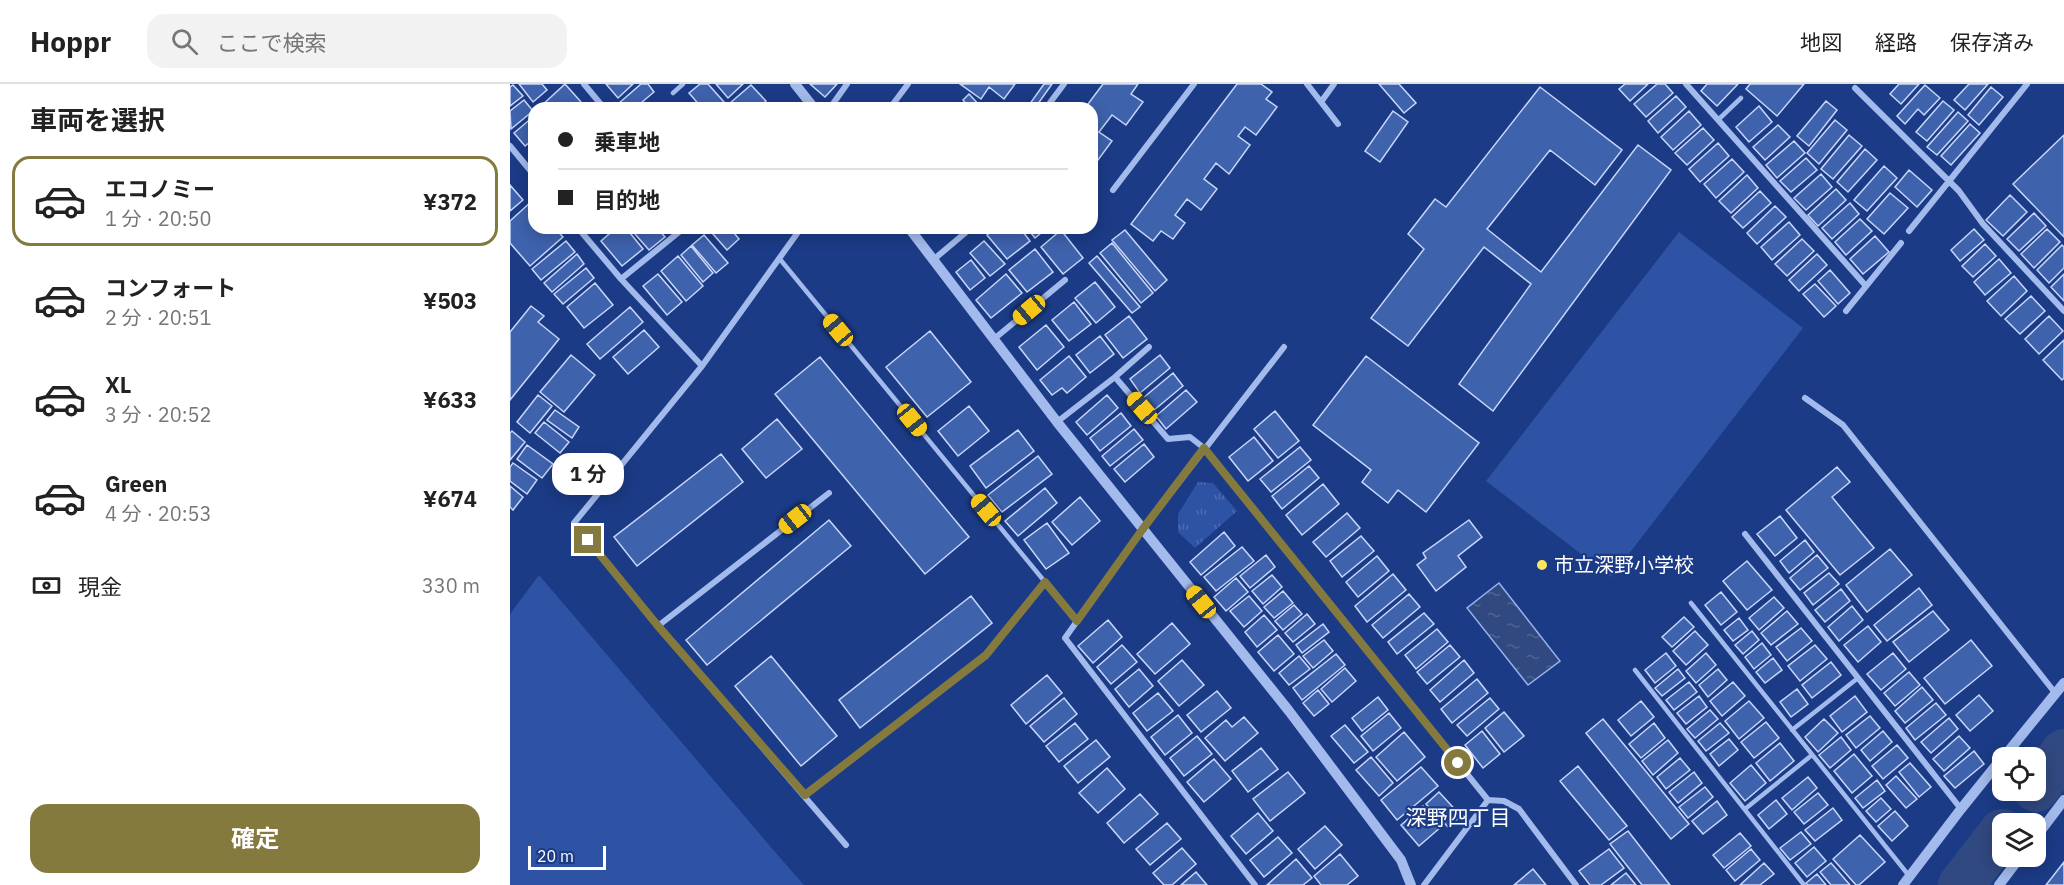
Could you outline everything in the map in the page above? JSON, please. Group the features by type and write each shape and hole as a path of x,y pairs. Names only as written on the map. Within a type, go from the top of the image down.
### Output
{"street":[{"path":"584,84 599,102"},
{"path":"795,84 809,102"},
{"path":"834,102 847,84"},
{"path":"894,102 908,84"},
{"path":"1050,102 1064,84"},
{"path":"1113,190 1194,84"},
{"path":"1307,84 1338,124"},
{"path":"1321,102 1334,84"},
{"path":"1686,84 1866,286"},
{"path":"1910,231 2026,84"},
{"path":"1855,88 1966,198 1983,224 2064,311"},
{"path":"510,146 528,168"},
{"path":"583,234 621,279 702,366"},
{"path":"621,279 677,234"},
{"path":"797,234 702,366 574,523 658,626 846,845"},
{"path":"914,234 1057,422 1296,720 1401,860 1411,885"},
{"path":"933,260 965,234"},
{"path":"1846,311 1901,243"},
{"path":"994,339 1065,280"},
{"path":"1057,422 1149,347"},
{"path":"1255,885 1065,638 1142,530 1284,347"},
{"path":"1115,377 1168,439 1190,437 1204,448 1488,800 1504,801 1519,809 1576,885"},
{"path":"1805,398 1843,425 2056,693"},
{"path":"658,626 829,493"},
{"path":"1745,534 1961,809"},
{"path":"2012,747 2064,683"},
{"path":"1906,881 1992,771"},
{"path":"1424,885 1488,800"},
{"path":"2046,824 2064,800"},
{"path":"1999,885 2013,867"}],"lane":[{"path":"673,93 683,84"},
{"path":"1718,120 1741,98"},
{"path":"779,258 1077,621"},
{"path":"805,795 986,655 1045,582"},
{"path":"1691,603 1812,755 1906,881"},
{"path":"1635,670 1804,885"},
{"path":"1792,730 1858,678"},
{"path":"1744,809 1812,755"}],"green space":[{"path":"1679,232 1803,328 1611,577 1486,481"},
{"path":"1198,482 1213,483 1237,511 1195,548 1178,532 1178,514"},
{"path":"539,575 804,885 510,885 510,614"}],"water":[{"path":"1499,583 1560,661 1528,685 1467,608"}],"building":[{"path":"519,84 542,84 547,90 533,102"},
{"path":"565,84 581,102 546,102"},
{"path":"606,84 633,84 618,98"},
{"path":"641,84 648,84 654,92 642,102 620,102"},
{"path":"700,84 708,84 724,102 697,102 689,93"},
{"path":"716,84 743,84 728,98"},
{"path":"810,84 837,84 825,97"},
{"path":"960,84 1015,84 1004,99 989,87 981,99"},
{"path":"1044,84 1052,84 1039,102 1031,102"},
{"path":"1103,84 1138,84 1131,94 1143,102 1126,125 1112,115 1099,132 1112,141 1098,160 1098,102 1090,102"},
{"path":"1237,84 1261,84 1272,92 1266,99 1277,107 1256,135 1245,127 1238,136 1250,145 1229,174 1216,163 1204,179 1217,189 1201,210 1187,199 1175,215 1185,223 1173,239 1161,231 1153,241 1131,224"},
{"path":"1379,84 1399,84 1416,103 1404,113"},
{"path":"1625,84 1648,84 1630,101 1619,89"},
{"path":"1657,84 1665,84 1673,93 1646,117 1634,104"},
{"path":"1707,84 1738,84 1717,106 1701,91"},
{"path":"1750,84 1804,84 1777,116 1746,89"},
{"path":"1899,84 1919,84 1901,104 1890,94"},
{"path":"1969,84 1988,84 1965,110 1954,100"},
{"path":"513,85 523,96 510,106 510,87"},
{"path":"751,85 766,101 765,102 731,102"},
{"path":"1925,85 1940,98 1924,115 1918,109 1905,124 1897,116"},
{"path":"1540,87 1622,150 1595,185 1550,150 1487,229 1541,272 1638,145 1671,170 1493,411 1459,384 1531,284 1484,247 1408,346 1371,318 1424,249 1408,234 1435,199 1446,207"},
{"path":"1991,87 2003,97 1979,125 1968,115"},
{"path":"969,94 976,102 965,102 963,100"},
{"path":"1676,96 1686,107 1658,133 1648,121"},
{"path":"524,100 528,105 528,115 511,129 510,111"},
{"path":"1826,101 1837,110 1809,146 1797,136"},
{"path":"1943,101 1954,110 1927,141 1916,132"},
{"path":"1759,106 1772,122 1749,142 1736,127"},
{"path":"1393,111 1408,122 1380,162 1365,151"},
{"path":"1689,111 1701,125 1673,150 1661,137"},
{"path":"1958,112 1968,121 1937,155 1927,147"},
{"path":"1835,120 1847,130 1819,164 1807,153"},
{"path":"528,121 528,144 525,146 514,133"},
{"path":"1970,124 1980,133 1951,165 1941,156"},
{"path":"1778,125 1790,137 1765,160 1753,147"},
{"path":"1703,128 1714,140 1687,165 1675,153"},
{"path":"1849,135 1862,146 1833,179 1821,169"},
{"path":"2064,135 2064,237 2013,184"},
{"path":"1794,141 1805,153 1777,178 1766,165"},
{"path":"1718,143 1729,156 1700,182 1689,169"},
{"path":"1865,149 1877,160 1848,192 1837,182"},
{"path":"1806,158 1817,170 1791,192 1780,181"},
{"path":"1732,159 1744,172 1716,198 1704,184"},
{"path":"1884,166 1897,178 1867,211 1854,200"},
{"path":"1909,170 1932,190 1917,207 1895,187"},
{"path":"1821,174 1832,187 1806,210 1794,198"},
{"path":"1747,175 1758,188 1731,213 1719,201"},
{"path":"510,185 523,200 510,211"},
{"path":"1836,189 1846,200 1818,226 1808,215"},
{"path":"1760,191 1771,203 1743,228 1732,217"},
{"path":"1890,193 1908,208 1884,234 1867,219"},
{"path":"2010,195 2027,212 2003,236 1986,220"},
{"path":"1850,203 1859,214 1832,239 1822,228"},
{"path":"528,205 528,234 560,234 563,237 530,266 510,243 510,221"},
{"path":"1775,206 1786,217 1757,244 1747,233"},
{"path":"2034,213 2046,226 2019,251 2007,239"},
{"path":"1860,219 1872,231 1846,255 1835,242"},
{"path":"1789,222 1800,235 1772,260 1761,247"},
{"path":"1974,229 1984,240 1960,261 1951,250"},
{"path":"2047,229 2060,242 2034,268 2021,254"},
{"path":"1125,230 1167,280 1155,291 1112,240"},
{"path":"609,234 631,234 643,249 622,266 601,241"},
{"path":"635,234 662,234 665,237 649,250"},
{"path":"713,234 735,234 739,239 727,250"},
{"path":"1025,234 1030,241 1007,259 987,235"},
{"path":"1056,234 1064,234 1083,258 1063,274 1041,247"},
{"path":"704,235 728,263 716,273 692,245"},
{"path":"1875,236 1889,252 1863,274 1850,259"},
{"path":"1802,239 1814,251 1787,276 1775,264"},
{"path":"566,241 575,252 541,280 532,269"},
{"path":"984,241 1005,264 990,276 970,253"},
{"path":"1112,243 1153,293 1141,303 1100,253"},
{"path":"1985,244 1996,256 1973,277 1962,266"},
{"path":"2062,245 2064,247 2064,268 2049,283 2037,270"},
{"path":"691,246 713,273 703,282 681,255"},
{"path":"1035,249 1053,272 1027,292 1009,270"},
{"path":"577,254 584,264 552,292 544,283"},
{"path":"1817,254 1827,265 1799,291 1789,280"},
{"path":"678,256 703,286 686,301 661,271"},
{"path":"1097,256 1140,307 1132,313 1089,263"},
{"path":"1999,259 2011,273 1985,295 1974,282"},
{"path":"971,260 985,278 970,290 956,272"},
{"path":"586,268 594,278 563,304 554,294"},
{"path":"1830,270 1850,293 1838,304 1818,281"},
{"path":"658,274 682,302 667,315 643,286"},
{"path":"1006,274 1022,293 991,318 976,300"},
{"path":"2064,274 2064,301 2051,287"},
{"path":"2014,276 2027,291 2001,316 1987,301"},
{"path":"1095,282 1115,307 1096,323 1075,298"},
{"path":"595,283 613,305 584,328 567,307"},
{"path":"1815,284 1836,306 1824,317 1803,294"},
{"path":"2031,296 2045,311 2020,334 2005,319"},
{"path":"1074,302 1091,324 1069,341 1052,320"},
{"path":"531,306 544,316 538,322 559,339 510,400 510,332"},
{"path":"630,307 643,322 600,359 587,344"},
{"path":"1129,316 1147,339 1123,358 1105,335"},
{"path":"2049,316 2063,331 2039,354 2025,339"},
{"path":"1046,325 1064,347 1037,370 1019,347"},
{"path":"644,330 659,347 628,374 613,357"},
{"path":"930,331 971,382 927,417 886,367"},
{"path":"1100,336 1114,354 1090,373 1076,355"},
{"path":"2064,340 2064,378 2062,380 2043,360"},
{"path":"571,355 595,375 564,412 540,392"},
{"path":"1160,355 1170,368 1140,393 1130,379"},
{"path":"1069,356 1086,377 1067,393 1062,388 1052,395 1040,380"},
{"path":"1366,356 1479,443 1426,512 1398,490 1388,503 1362,482 1371,470 1313,425"},
{"path":"820,357 969,537 925,574 775,394"},
{"path":"1173,373 1183,386 1153,411 1143,398"},
{"path":"1186,390 1197,402 1166,429 1156,416"},
{"path":"538,395 552,406 530,433 517,422"},
{"path":"1107,395 1118,408 1087,435 1076,422"},
{"path":"969,406 989,431 958,456 938,431"},
{"path":"555,410 579,427 572,438 547,420"},
{"path":"1275,411 1299,441 1278,458 1254,429"},
{"path":"1121,413 1131,426 1100,451 1090,438"},
{"path":"777,419 802,449 766,478 742,449"},
{"path":"544,422 569,442 560,453 535,433"},
{"path":"1134,429 1143,440 1110,466 1102,456"},
{"path":"1018,430 1034,451 986,488 970,466"},
{"path":"512,431 525,442 510,460 510,433"},
{"path":"1254,437 1273,461 1248,481 1229,457"},
{"path":"1144,444 1154,457 1125,482 1114,469"},
{"path":"527,445 553,464 542,478 517,459"},
{"path":"1300,447 1311,460 1271,492 1260,479"},
{"path":"721,454 743,482 637,566 614,537"},
{"path":"1038,456 1052,474 1002,512 988,495"},
{"path":"513,463 537,480 527,494 510,481 510,467"},
{"path":"1309,466 1319,478 1282,509 1272,496"},
{"path":"1837,467 1850,482 1832,497 1874,548 1840,575 1786,510"},
{"path":"1323,484 1339,504 1302,535 1286,515"},
{"path":"510,486 523,497 513,510 510,507"},
{"path":"1045,488 1057,503 1018,536 1005,521"},
{"path":"1080,497 1100,521 1072,545 1052,522"},
{"path":"1347,513 1360,528 1326,557 1313,542"},
{"path":"1780,516 1797,538 1775,556 1757,534"},
{"path":"829,520 851,546 707,665 686,640"},
{"path":"1469,520 1482,537 1458,556 1466,567 1436,591 1417,565 1426,558 1423,553"},
{"path":"1047,523 1069,553 1046,569 1024,540"},
{"path":"1224,532 1235,546 1201,575 1190,562"},
{"path":"1361,536 1374,551 1342,577 1330,561"},
{"path":"1805,540 1814,552 1789,573 1780,561"},
{"path":"1242,547 1254,561 1216,591 1204,577"},
{"path":"1890,549 1912,575 1867,612 1846,585"},
{"path":"1266,555 1275,567 1250,588 1240,576"},
{"path":"1817,555 1828,568 1800,590 1790,578"},
{"path":"1377,556 1389,571 1358,597 1346,582"},
{"path":"1747,561 1772,590 1747,610 1723,581"},
{"path":"1829,573 1839,584 1813,605 1804,593"},
{"path":"1393,574 1406,590 1367,622 1355,606"},
{"path":"1272,575 1282,587 1263,604 1252,591"},
{"path":"1236,578 1248,592 1226,611 1214,597"},
{"path":"1919,588 1932,605 1887,641 1874,625"},
{"path":"1841,589 1850,601 1825,622 1815,610"},
{"path":"1283,591 1293,603 1274,618 1264,607"},
{"path":"1721,592 1737,612 1721,625 1705,605"},
{"path":"1409,594 1420,607 1383,638 1372,625"},
{"path":"971,596 992,623 860,728 839,700"},
{"path":"1249,596 1262,611 1244,627 1230,611"},
{"path":"1774,597 1784,608 1759,630 1749,618"},
{"path":"1294,605 1302,614 1283,630 1275,621"},
{"path":"1852,606 1863,620 1839,641 1828,627"},
{"path":"1787,611 1798,624 1771,645 1761,633"},
{"path":"1933,611 1949,630 1909,662 1893,642"},
{"path":"1424,613 1434,624 1397,654 1388,642"},
{"path":"1307,614 1315,624 1293,642 1285,633"},
{"path":"1264,615 1277,630 1257,647 1245,632"},
{"path":"1684,617 1694,627 1672,647 1662,637"},
{"path":"1739,618 1748,630 1733,641 1724,630"},
{"path":"1108,620 1122,637 1093,663 1078,646"},
{"path":"1172,623 1190,644 1155,674 1137,654"},
{"path":"1323,624 1329,632 1302,653 1296,645"},
{"path":"1868,626 1881,642 1858,662 1844,645"},
{"path":"1801,628 1812,641 1787,661 1776,647"},
{"path":"1437,629 1448,642 1416,669 1405,655"},
{"path":"1695,631 1708,645 1686,665 1673,651"},
{"path":"1752,631 1759,640 1743,654 1735,645"},
{"path":"1278,635 1294,654 1274,671 1258,652"},
{"path":"1324,640 1333,651 1313,668 1303,656"},
{"path":"1971,640 1992,666 1945,704 1924,678"},
{"path":"1762,643 1771,655 1754,669 1745,657"},
{"path":"1122,645 1137,662 1111,684 1097,667"},
{"path":"1450,645 1460,657 1427,684 1417,672"},
{"path":"1815,645 1827,659 1800,681 1788,666"},
{"path":"1666,653 1676,666 1655,683 1645,670"},
{"path":"1706,653 1716,665 1696,683 1686,671"},
{"path":"1893,653 1906,669 1881,690 1867,674"},
{"path":"1336,654 1345,665 1302,700 1293,688"},
{"path":"771,656 837,736 801,766 735,686"},
{"path":"1299,656 1310,669 1289,685 1279,673"},
{"path":"1773,658 1782,670 1765,683 1756,672"},
{"path":"1182,660 1204,685 1179,706 1158,681"},
{"path":"1464,660 1474,673 1440,702 1430,690"},
{"path":"1831,662 1841,675 1812,698 1802,685"},
{"path":"1345,668 1356,681 1332,702 1321,689"},
{"path":"1139,669 1153,686 1129,707 1115,689"},
{"path":"1678,669 1685,678 1662,696 1655,688"},
{"path":"1718,669 1727,680 1708,697 1699,685"},
{"path":"1909,672 1920,685 1895,706 1884,693"},
{"path":"1047,675 1062,693 1026,724 1011,705"},
{"path":"1477,679 1488,693 1452,723 1441,709"},
{"path":"1689,682 1697,692 1674,710 1666,700"},
{"path":"1733,682 1745,696 1722,716 1710,701"},
{"path":"1922,687 1933,700 1905,723 1895,711"},
{"path":"1797,689 1808,704 1791,717 1780,702"},
{"path":"1318,690 1329,704 1314,716 1303,703"},
{"path":"1217,691 1231,708 1201,732 1187,715"},
{"path":"1158,693 1173,711 1147,731 1133,713"},
{"path":"1979,695 1993,711 1970,731 1956,715"},
{"path":"1699,696 1707,707 1686,724 1677,713"},
{"path":"1855,696 1867,712 1842,732 1830,716"},
{"path":"1378,697 1388,710 1362,731 1352,718"},
{"path":"1064,698 1077,714 1044,742 1030,726"},
{"path":"1490,698 1499,709 1467,736 1457,725"},
{"path":"1641,701 1654,717 1631,736 1618,720"},
{"path":"1749,701 1764,718 1739,739 1725,721"},
{"path":"1936,703 1946,715 1915,740 1906,728"},
{"path":"1710,710 1718,719 1695,738 1687,729"},
{"path":"1504,712 1524,736 1504,752 1485,728"},
{"path":"1389,713 1401,728 1373,751 1361,736"},
{"path":"1178,715 1192,733 1165,755 1151,737"},
{"path":"1870,716 1880,728 1856,748 1846,735"},
{"path":"1244,717 1258,733 1225,761 1205,738 1226,720 1232,727"},
{"path":"1949,718 1958,729 1931,753 1921,742"},
{"path":"1603,719 1689,824 1671,839 1586,733"},
{"path":"1824,719 1838,733 1818,752 1805,737"},
{"path":"1766,722 1779,738 1754,758 1741,742"},
{"path":"1075,723 1088,739 1059,762 1046,746"},
{"path":"1654,723 1665,738 1641,758 1629,744"},
{"path":"1720,723 1729,733 1706,751 1698,741"},
{"path":"1345,725 1368,752 1354,763 1331,736"},
{"path":"1482,731 1500,754 1483,768 1465,745"},
{"path":"1883,731 1892,742 1870,761 1861,750"},
{"path":"1404,732 1425,757 1397,781 1376,757"},
{"path":"1197,736 1212,754 1184,776 1170,758"},
{"path":"1959,736 1970,748 1944,771 1933,759"},
{"path":"1841,737 1851,750 1830,768 1819,755"},
{"path":"1729,739 1738,750 1719,766 1710,754"},
{"path":"1096,740 1110,757 1078,783 1064,766"},
{"path":"1668,740 1678,753 1653,775 1642,761"},
{"path":"1780,743 1794,761 1770,781 1756,763"},
{"path":"1897,745 1908,758 1883,779 1872,766"},
{"path":"1261,748 1278,769 1248,792 1232,771"},
{"path":"1974,751 1984,764 1955,788 1944,776"},
{"path":"1854,754 1872,776 1852,793 1834,771"},
{"path":"1371,757 1393,783 1379,796 1356,770"},
{"path":"1680,758 1690,770 1666,789 1657,777"},
{"path":"1214,759 1231,779 1204,802 1187,782"},
{"path":"1910,763 1931,787 1919,797 1899,772"},
{"path":"1751,765 1766,783 1745,801 1730,783"},
{"path":"1578,766 1627,826 1609,840 1560,781"},
{"path":"1421,767 1438,786 1397,820 1381,800"},
{"path":"1107,768 1125,789 1098,813 1079,793"},
{"path":"1288,772 1305,793 1270,821 1253,799"},
{"path":"1694,772 1702,783 1678,803 1669,792"},
{"path":"1896,776 1917,799 1906,808 1886,785"},
{"path":"1808,777 1817,788 1792,810 1782,798"},
{"path":"1877,780 1885,791 1863,808 1855,798"},
{"path":"1705,787 1713,797 1688,818 1679,807"},
{"path":"1439,792 1461,816 1448,827 1426,804"},
{"path":"1818,793 1828,805 1804,824 1794,812"},
{"path":"1140,794 1158,814 1124,843 1107,823"},
{"path":"1881,798 1891,809 1876,822 1866,811"},
{"path":"1776,800 1787,814 1769,829 1758,815"},
{"path":"1717,801 1727,815 1703,834 1692,821"},
{"path":"1423,806 1441,827 1419,846 1401,825"},
{"path":"1833,808 1842,820 1815,841 1805,830"},
{"path":"1895,811 1908,826 1892,841 1878,826"},
{"path":"1258,813 1273,831 1246,854 1231,836"},
{"path":"1167,823 1181,839 1150,865 1136,849"},
{"path":"1325,826 1342,845 1315,869 1298,849"},
{"path":"1628,831 1670,885 1642,885 1610,844"},
{"path":"1801,832 1811,844 1790,860 1780,848"},
{"path":"1740,833 1751,846 1724,868 1713,855"},
{"path":"1860,835 1885,862 1859,885 1856,885 1833,859"},
{"path":"1278,837 1292,853 1264,877 1250,860"},
{"path":"1814,847 1826,861 1807,877 1795,863"},
{"path":"1182,848 1196,864 1172,885 1164,885 1153,873"},
{"path":"1609,849 1624,868 1601,885 1590,885 1579,871"},
{"path":"1751,849 1760,860 1735,881 1726,870"},
{"path":"1340,854 1358,876 1347,885 1321,885 1314,876"},
{"path":"1296,859 1312,878 1303,885 1267,885"},
{"path":"2064,862 2064,885 2046,885"},
{"path":"1764,863 1774,874 1760,885 1740,885"},
{"path":"1831,863 1850,885 1831,885 1820,872"},
{"path":"1533,869 1546,885 1514,885"},
{"path":"1196,872 1207,885 1181,885"},
{"path":"1626,873 1636,885 1611,885"},
{"path":"1817,874 1826,885 1806,883"}],"waterway":[{"path":"2046,776 2064,752"},
{"path":"1961,885 1992,845"}],"place":[{"name":"市立深野小学校","path":"1542,565"}],"district":[{"name":"深野四丁目","path":"1458,818"}],"route":[{"path":"588,540 658,626 805,795 986,655 1045,582 1077,621 1204,448 1458,763"}]}
